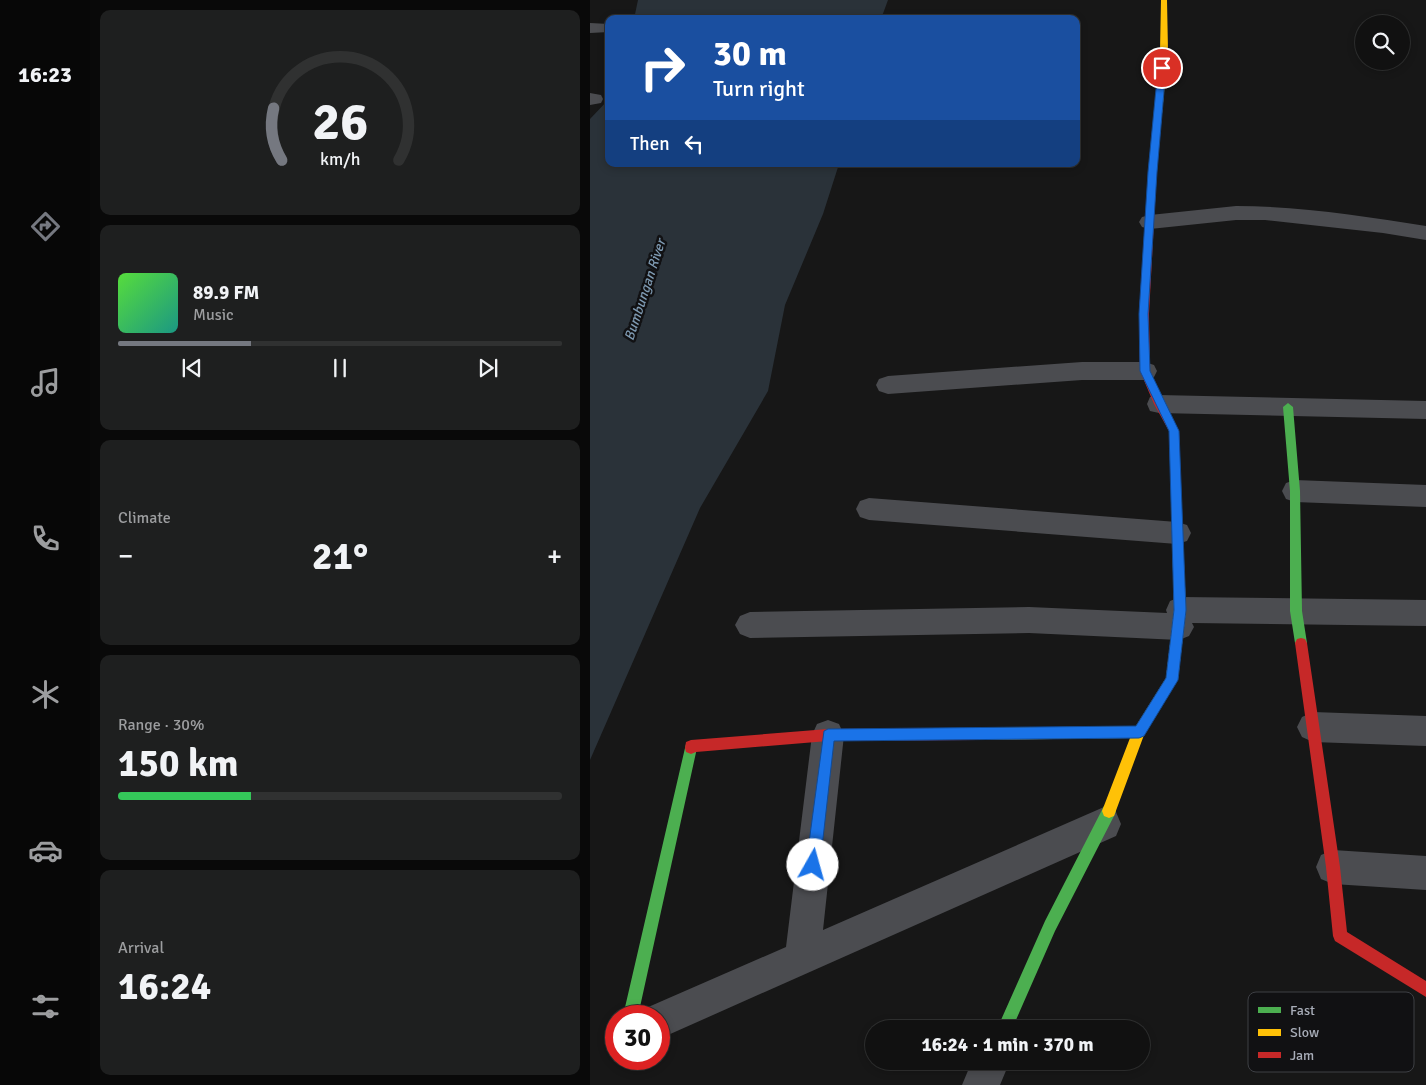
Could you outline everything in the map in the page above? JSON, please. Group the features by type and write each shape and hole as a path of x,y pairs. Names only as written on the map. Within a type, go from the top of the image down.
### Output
{"street":[{"path":"1008,1020 1050,926 1104,824 1139,732 1172,680 1179,618 1174,431 1159,404 1145,371 1144,314 1164,51 1164,0"},
{"path":"1150,222 1236,213 1265,213 1383,226 1426,233"},
{"path":"888,385 1082,371 1145,371"},
{"path":"1159,404 1426,410"},
{"path":"1288,407 1295,491 1296,611 1333,867 1340,936 1426,990"},
{"path":"1295,491 1426,496"},
{"path":"869,508 1177,533"},
{"path":"750,625 1179,618 1296,611 1426,613"},
{"path":"1314,727 1426,732"},
{"path":"632,1005 691,746 828,735 1139,732"},
{"path":"802,958 828,735"},
{"path":"670,1016 1104,824"},
{"path":"1333,867 1426,873"},
{"path":"981,1085 987,1070"}],"water":[{"path":"638,0 888,0 882,15 635,15"},
{"name":"Bumbungan River","path":"605,103 605,167 838,167 823,214 785,305 768,391 700,508 590,760 590,119"}],"traffic: fast":[{"path":"1288,407 1295,491 1296,611 1301,643"},
{"path":"633,1005 691,748"},
{"path":"1008,1020 1050,926 1109,811"}],"traffic: slow":[{"path":"1153,166 1164,51 1164,0"},
{"path":"1109,811 1139,732 1172,679 1180,610 1176,493"},
{"path":"978,734 1139,732"}],"traffic: jam":[{"path":"1153,166 1144,314 1145,371 1159,404 1174,431 1176,493"},
{"path":"1301,643 1333,867 1340,936 1426,990"},
{"path":"691,748 691,746 828,735 978,734"}],"route":[{"path":"813,865 828,735 1139,732 1172,680 1180,610 1174,431 1159,404 1145,371 1144,314 1152,172 1162,68"}]}
